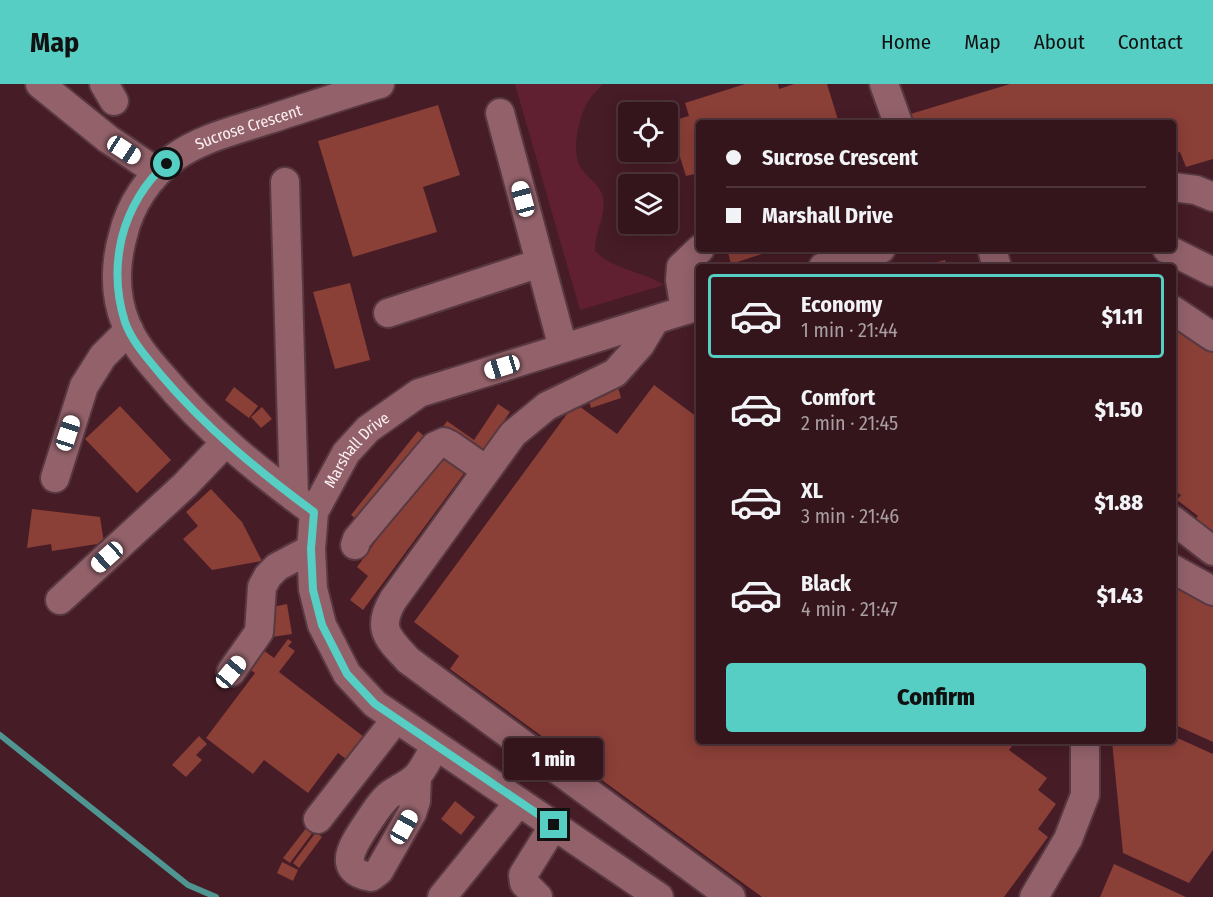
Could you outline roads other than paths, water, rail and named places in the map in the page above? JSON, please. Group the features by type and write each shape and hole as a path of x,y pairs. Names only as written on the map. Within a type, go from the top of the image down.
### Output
{"lane":[{"path":"39,84 108,139 157,172"},
{"name":"Sucrose Crescent","path":"304,505 225,443 169,385 141,351 129,330 118,297 116,260 125,226 139,196 157,172 176,156 206,140 320,93 380,84"},
{"path":"891,86 897,120"},
{"path":"500,113 563,348"},
{"path":"285,182 304,505"},
{"path":"1176,187 1196,190 1213,197"},
{"path":"692,308 680,280 681,267 697,252"},
{"path":"833,264 868,252"},
{"path":"1173,252 1213,272"},
{"path":"388,313 540,263"},
{"name":"Marshall Drive","path":"647,894 554,825 435,747 375,704 347,674 322,625 313,590 311,549 304,505 368,429 391,410 419,393 692,308"},
{"path":"1176,312 1213,337"},
{"path":"655,320 640,345 615,373 547,406 531,416 513,434 393,600 383,623 386,633 408,660 731,897"},
{"path":"55,478 84,386 103,357 129,330"},
{"path":"355,545 357,539 435,446 444,442 486,470"},
{"path":"60,600 185,485 225,443"},
{"path":"1176,522 1213,550"},
{"path":"231,672 259,632 262,586 268,576 277,567 311,549"},
{"path":"1176,571 1213,591"},
{"path":"318,819 396,719"},
{"path":"1034,897 1068,839 1085,795 1085,744"},
{"path":"417,777 435,747"},
{"path":"442,897 519,802"},
{"path":"538,897 524,883 523,875 554,825"}],"waterway":[{"path":"0,735 188,885 216,897"}]}
